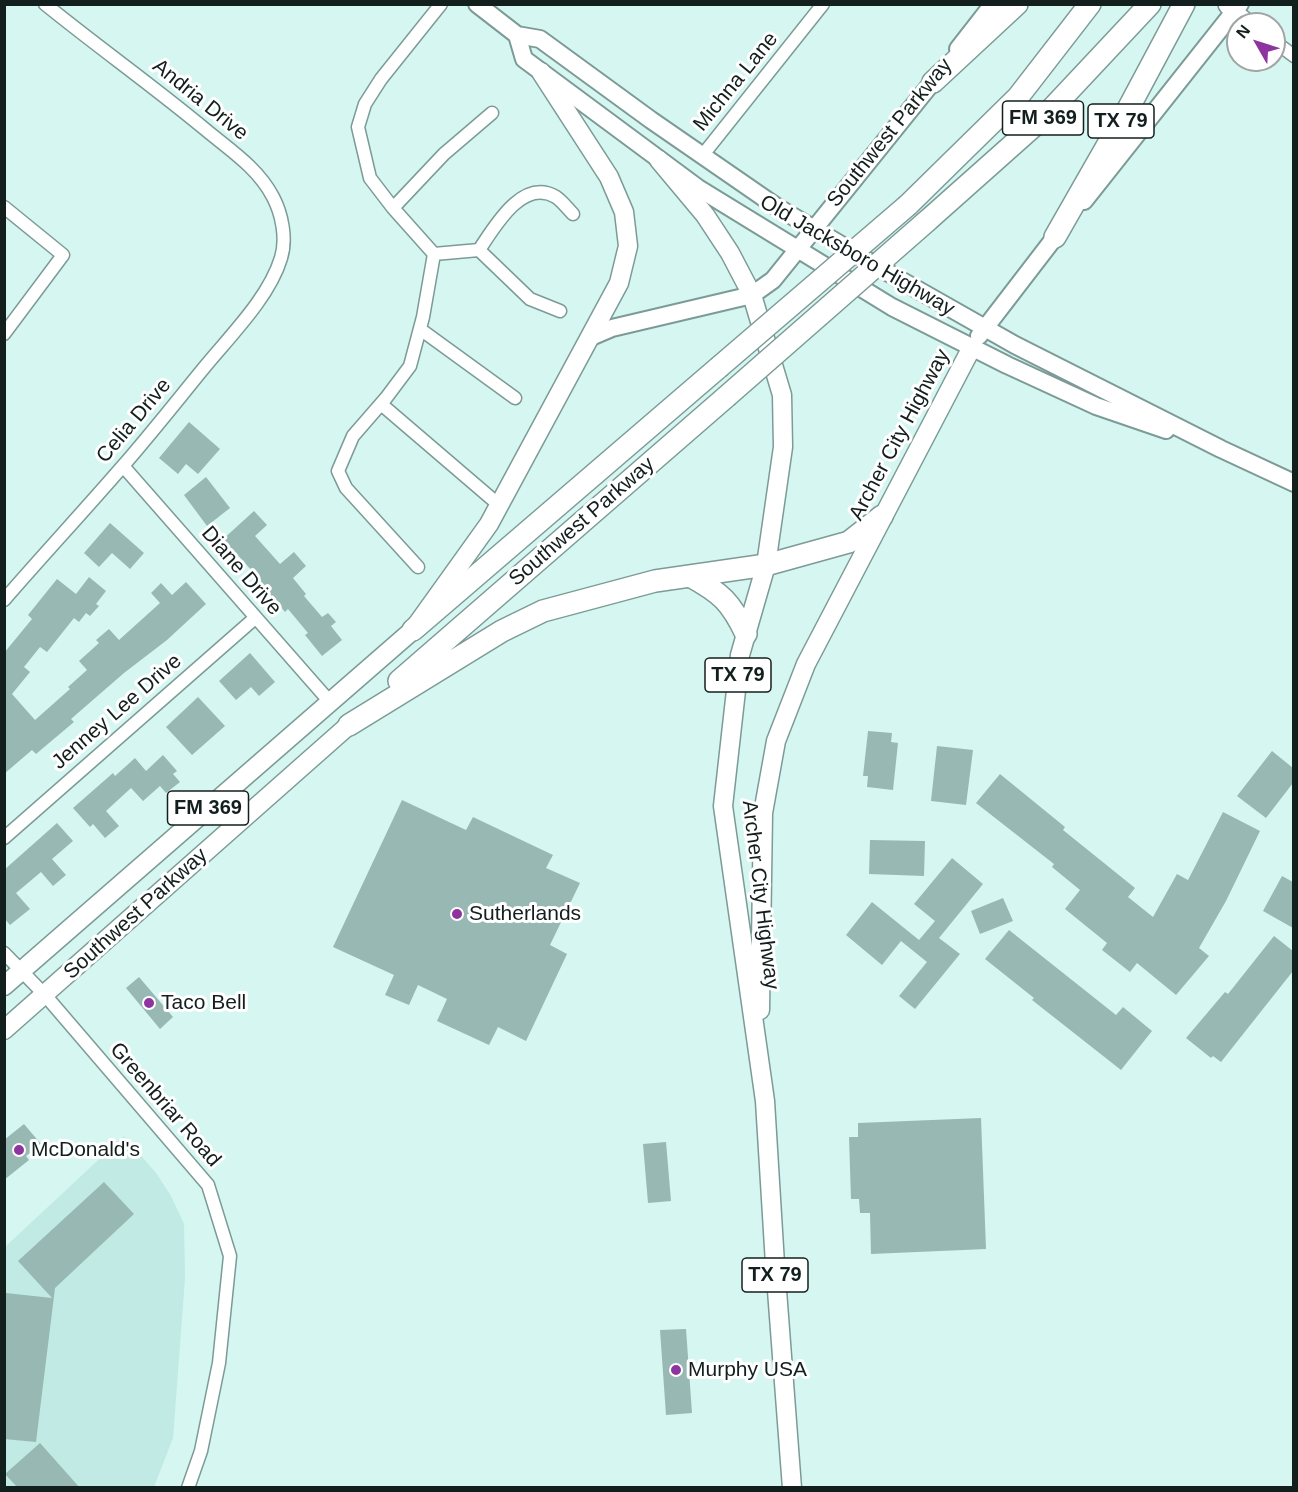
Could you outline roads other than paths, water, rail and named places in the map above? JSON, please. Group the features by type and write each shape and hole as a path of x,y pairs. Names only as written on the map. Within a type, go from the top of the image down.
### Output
{"highway":[{"path":"933,82 1017,4"},
{"name":"Southwest Parkway","path":"413,630 908,205 1018,97 1090,4"},
{"name":"Southwest Parkway","path":"349,725 1045,116 1150,4"},
{"name":"TX 79","path":"1055,237 1127,111 1184,4"},
{"path":"349,725 502,631 543,611 655,581 766,565 849,543 882,516"},
{"path":"690,576 715,589 728,602 746,634"}],"main road":[{"name":"Old Jacksboro Highway","path":"477,4 517,35 540,39 777,207 985,327 1221,449 1293,483"},
{"name":"Southwest Parkway","path":"591,338 612,328 752,295 772,280 933,82 993,4"},
{"path":"1055,237 1235,6"},
{"name":"Old Jacksboro Highway","path":"517,35 524,59 658,160 698,188 892,307 1096,406 1221,449"},
{"path":"413,630 489,524 619,283 628,246 624,212 609,177 541,72"},
{"name":"Archer City Highway","path":"658,160 705,215 730,253 752,295 782,394 783,447 766,565 740,655 723,806 765,1101 792,1488"},
{"name":"TX 79","path":"972,347 1055,237"},
{"name":"Archer City Highway","path":"759,1062 763,813 776,741 806,664 972,347"},
{"name":"Southwest Parkway","path":"4,986 413,630"},
{"name":"Southwest Parkway","path":"4,1030 349,725"},
{"path":"186,827 206,852"}],"street":[{"name":"Andria Drive","path":"45,4 109,55 149,83 253,168 272,194 278,207 282,223 281,257"},
{"path":"434,254 370,178 358,127 365,104 381,79 441,4"},
{"name":"Michna Lane","path":"702,156 823,4"},
{"path":"393,208 444,154 492,113"},
{"path":"479,250 497,223 516,201 537,192 555,197 573,214"},
{"path":"4,207 63,255 4,334"},
{"path":"434,254 479,250 530,299 560,310"},
{"path":"418,567 346,488 338,471 353,436 410,366 420,328 434,254"},
{"name":"Celia Drive","path":"4,600 123,466 240,324 264,291 281,257"},
{"path":"420,328 515,398"},
{"path":"381,404 499,505"},
{"name":"Diane Drive","path":"123,466 330,702"},
{"name":"Jenney Lee Drive","path":"4,838 255,618"},
{"name":"Greenbriar Road","path":"4,953 45,994 208,1185 230,1256 219,1363 201,1451 188,1488"}],"place":[{"name":"Sutherlands","path":"457,914"},
{"name":"Taco Bell","path":"149,1003"},
{"name":"McDonald's","path":"19,1150"},
{"name":"Murphy USA","path":"676,1370"}]}
